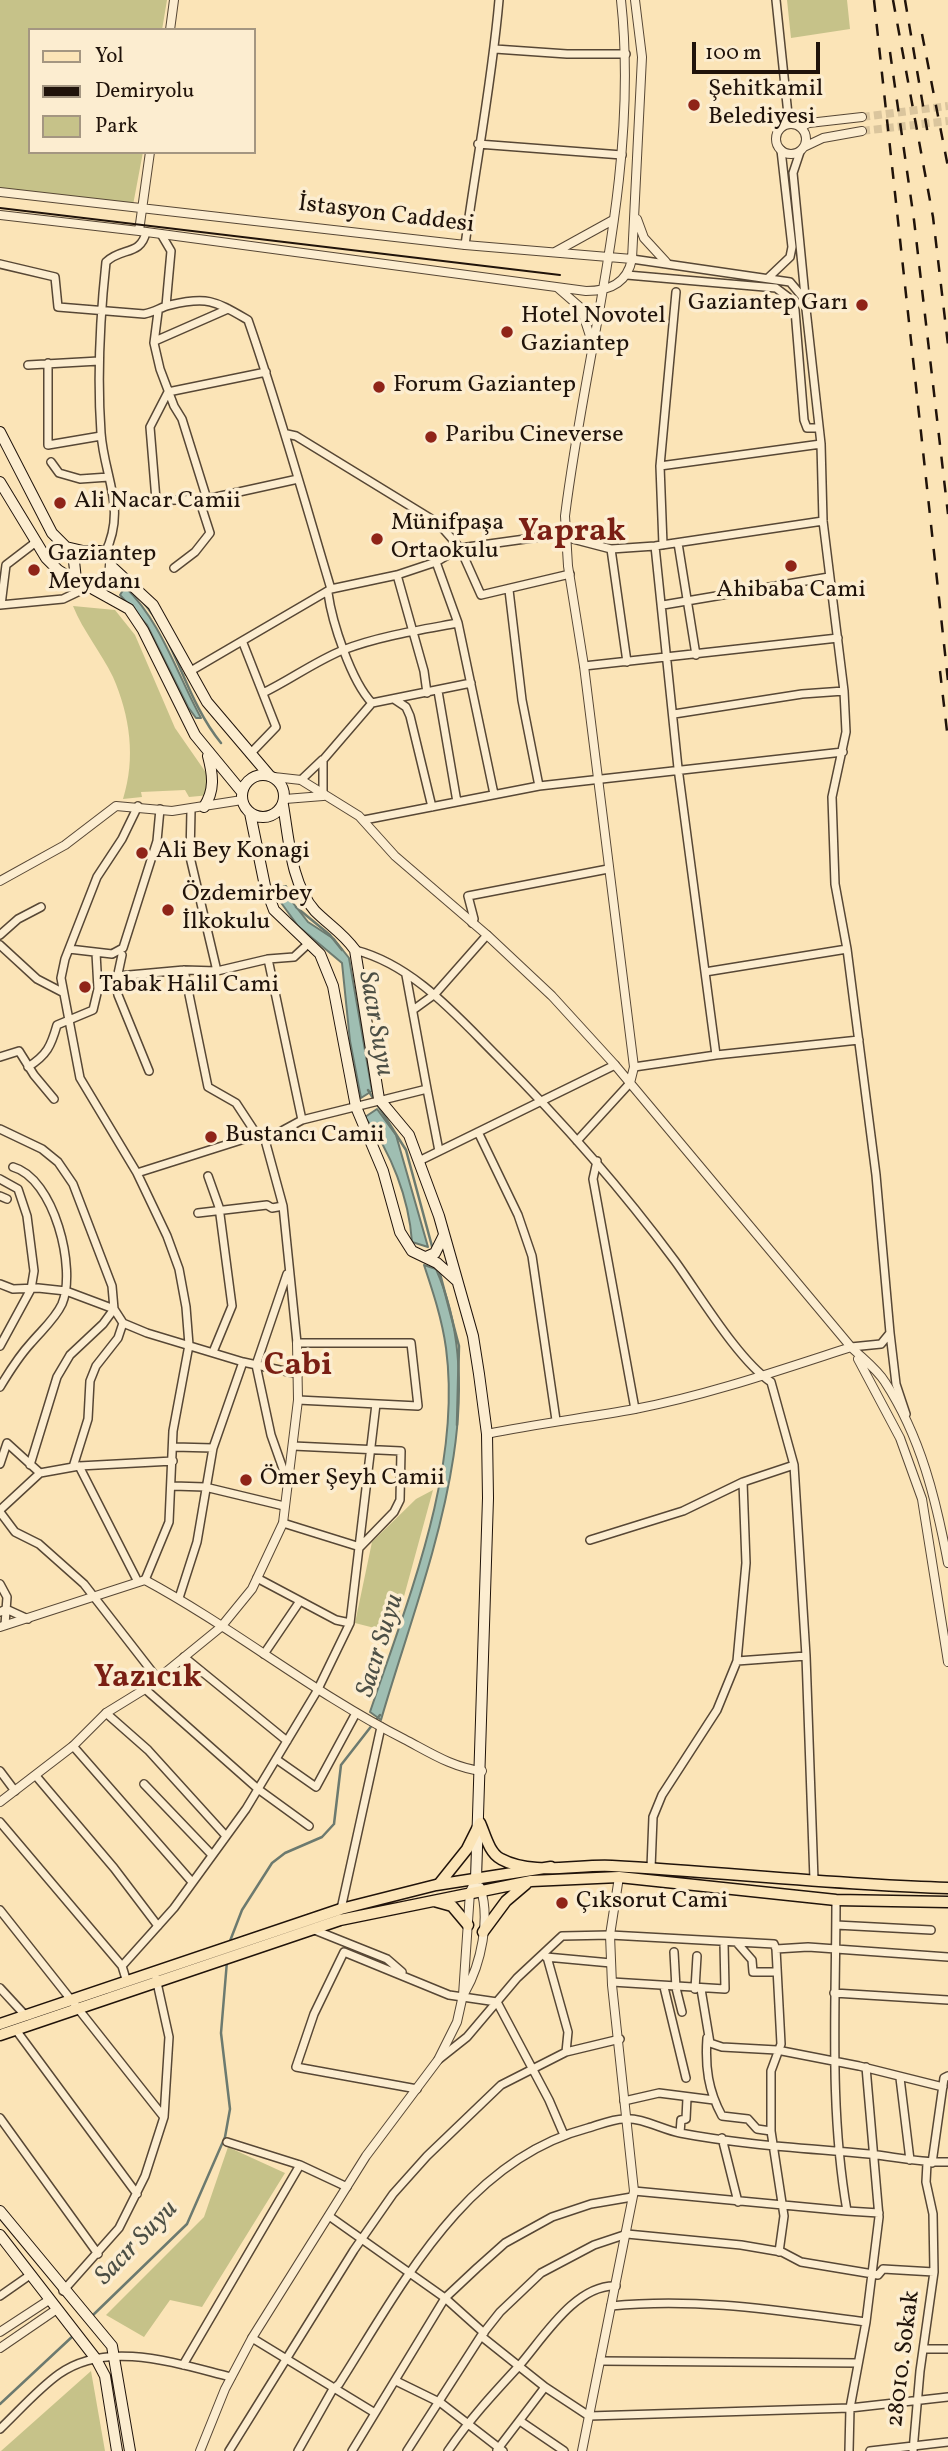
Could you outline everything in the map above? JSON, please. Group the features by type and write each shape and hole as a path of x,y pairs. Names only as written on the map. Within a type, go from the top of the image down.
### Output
{"main road":[{"path":"0,432 52,534 66,547 83,551 95,549 105,553 113,568 152,605 207,702 250,754 283,786 302,891 315,911 344,934 355,950 379,1099 409,1135 444,1235 473,1336 487,1434 488,1498 479,1884"},
{"path":"0,481 46,558 90,589 129,609 143,630 184,718 242,796 250,813 265,886 274,910 290,929 320,954 333,986 356,1107 383,1171 400,1232 412,1251 426,1257 456,1280"},
{"path":"76,580 72,567 83,551"},
{"path":"90,589 105,584 113,568"},
{"path":"204,807 211,797 213,775 207,752"},
{"path":"242,796 249,780 272,776"},
{"path":"250,813 268,817 284,802"},
{"path":"426,1257 435,1253 444,1235"},
{"path":"480,1823 499,1858 517,1864 651,1868 948,1888"},
{"path":"436,1885 445,1880 467,1849 480,1823"},
{"path":"0,2035 312,1929 470,1892 479,1884 551,1867"},
{"path":"0,2024 126,1979 341,1909 436,1885 619,1877 836,1900 948,1902"},
{"path":"484,1932 506,1901 531,1881"},
{"path":"428,1900 453,1906 468,1925"},
{"path":"0,2211 63,2291 112,2346 130,2451"},
{"path":"0,2235 49,2300 83,2338 96,2359 105,2376 117,2451"}],"street":[{"path":"170,28 174,0"},
{"path":"465,245 478,144 495,49 499,0"},
{"path":"578,1141 630,1083 634,1067 584,666 565,537 567,497 608,257 622,155 626,54 621,0"},
{"path":"602,291 617,285 627,275 632,259 642,57 635,0"},
{"path":"775,0 789,124"},
{"path":"495,49 567,54 626,54"},
{"path":"800,127 809,123 862,117"},
{"path":"768,278 790,257 792,247 777,136 782,128 789,124 800,127 806,135 794,183 821,444 829,577 844,691 843,752 832,797 835,884 847,949 876,1175 896,1384 936,1497 948,1563"},
{"path":"781,150 790,154 823,138 862,131"},
{"path":"478,144 622,155"},
{"path":"105,553 110,543 116,502 101,436 100,311 106,262 119,253 137,249 144,242 141,207 150,154"},
{"name":"İstasyon Caddesi","path":"0,191 465,245 666,262 790,282 805,300"},
{"path":"635,214 644,238 666,262"},
{"name":"İstasyon Caddesi","path":"0,215 602,291"},
{"path":"553,253 613,220"},
{"path":"161,234 171,251 166,306"},
{"path":"0,264 55,277 58,307 158,312 166,306 208,299 248,320 287,434 345,649 364,694 372,703"},
{"path":"627,275 776,288 788,297 794,310 804,420 807,428 819,428"},
{"path":"555,286 576,302 586,316 591,348"},
{"path":"676,292 660,466 659,546 678,768 716,1055"},
{"path":"155,341 228,309"},
{"path":"158,312 155,341 168,392 182,419 210,533 195,552 174,568"},
{"path":"29,365 99,361"},
{"path":"48,363 48,446 101,436"},
{"path":"168,392 266,372"},
{"path":"156,500 150,427 168,392"},
{"path":"287,434 296,436 438,523 460,548 481,595 570,575"},
{"path":"660,466 821,444"},
{"path":"51,462 59,473 80,479 109,477"},
{"path":"116,502 203,499 298,479"},
{"path":"189,672 329,591 397,575 436,562 460,548 547,536 565,537 611,549 659,546 824,521"},
{"path":"36,542 6,565 1,605 64,599 90,589"},
{"path":"678,543 696,655"},
{"path":"611,549 627,663"},
{"path":"436,562 458,623 494,794"},
{"path":"397,575 414,631 427,693"},
{"path":"663,605 829,577"},
{"path":"509,590 522,700 539,786"},
{"path":"263,693 283,685 292,676 345,649 458,623"},
{"path":"584,666 838,638"},
{"path":"243,643 276,727 250,754"},
{"path":"301,780 323,760 372,703 471,682"},
{"path":"438,691 457,802"},
{"path":"674,714 802,694 844,691"},
{"path":"393,699 406,707 410,716 432,807"},
{"path":"363,820 539,786 598,779 608,781 678,768 843,752"},
{"path":"323,760 323,796"},
{"path":"272,776 301,780 363,820 395,856 487,935 552,996 615,1065 851,1347 884,1380 912,1431"},
{"path":"0,881 65,845 116,806 191,810 242,796"},
{"path":"284,802 323,796"},
{"path":"0,1584 7,1597 3,1626 141,1580 169,1522 179,1384 189,1345 179,1269 137,1173 80,1078 61,978 69,949 97,877 122,839 138,806"},
{"path":"69,949 113,954 123,948 158,841 160,808"},
{"path":"191,810 190,857 218,971"},
{"path":"472,923 474,919 468,896 608,869"},
{"path":"0,935 18,919 41,907"},
{"path":"413,1010 435,994 487,935"},
{"path":"98,989 118,976 184,970 218,971 268,959 294,957 309,943"},
{"path":"0,945 37,979 62,992"},
{"path":"705,972 847,949"},
{"path":"355,950 381,957 435,994 542,1101 597,1161 762,1376 771,1382 794,1465 806,1656 814,1880"},
{"path":"28,1067 46,1056 55,1037 56,1027 93,1010 98,989 96,953"},
{"path":"122,955 116,983 118,995 149,1071"},
{"path":"268,959 302,1120"},
{"path":"0,1802 73,1746 106,1713 145,1689 221,1627 257,1578 283,1523 298,1400 298,1374 283,1206 261,1138 236,1103 208,1087 184,970"},
{"path":"406,975 439,1151"},
{"path":"634,1067 716,1055 859,1040"},
{"path":"0,1057 19,1052 54,1099"},
{"path":"419,1161 615,1065"},
{"path":"137,1173 261,1138 302,1120 428,1089"},
{"path":"0,1129 42,1149 58,1162 74,1184 91,1235 105,1261 112,1286 114,1309 123,1322 243,1362 298,1374"},
{"path":"478,1132 519,1215 532,1256 556,1420"},
{"path":"597,1161 593,1179 635,1409"},
{"path":"0,1387 26,1349 56,1316 66,1291 60,1235 53,1208 34,1177 13,1167"},
{"path":"208,1176 216,1191 232,1306 213,1352"},
{"path":"0,1179 18,1189 27,1216 34,1272 31,1289 0,1346"},
{"path":"198,1213 267,1205 272,1208 283,1206"},
{"path":"289,1270 256,1365 271,1435 289,1485"},
{"path":"0,1284 13,1289 66,1291 114,1309"},
{"path":"30,1465 49,1398 63,1364 114,1309"},
{"path":"123,1322 118,1338 96,1366 90,1381 88,1419 76,1466 141,1580 178,1598 317,1691 378,1726 462,1769 482,1771"},
{"path":"487,1434 556,1420 635,1409 762,1376 851,1347 881,1344 890,1333"},
{"path":"297,1343 411,1343 418,1406 298,1400"},
{"path":"851,1347 900,1438 922,1499 948,1662"},
{"path":"178,1598 195,1552 213,1448 243,1362"},
{"path":"122,1966 192,1882 258,1789 317,1691 350,1623 376,1404"},
{"path":"0,1436 40,1473"},
{"path":"0,1464 7,1443"},
{"path":"293,1446 371,1452 401,1451 400,1500 394,1512 360,1547"},
{"path":"174,1447 213,1448"},
{"path":"158,1678 92,1595 54,1556 39,1544 15,1532 0,1511 40,1473 76,1466 173,1461"},
{"path":"590,1540 683,1511 743,1482 794,1465"},
{"path":"651,1868 653,1817 662,1795 718,1710 737,1661 746,1563 743,1482"},
{"path":"173,1486 205,1487 284,1506"},
{"path":"283,1523 360,1547"},
{"path":"257,1578 335,1620 350,1623"},
{"path":"264,1654 300,1601"},
{"path":"3,1611 28,1619"},
{"path":"737,1661 806,1656"},
{"path":"184,1657 287,1741"},
{"path":"145,1689 258,1789 309,1826"},
{"path":"106,1713 148,1750 226,1836"},
{"path":"276,1759 316,1787 356,1713"},
{"path":"341,1909 378,1726"},
{"path":"73,1746 192,1882"},
{"path":"0,1771 15,1791"},
{"path":"36,1776 114,1868 158,1926"},
{"path":"144,1784 212,1855"},
{"path":"0,1822 122,1966 126,1979"},
{"path":"582,2451 633,2194 611,1963 610,1935 619,1877"},
{"path":"463,1995 473,1978 484,1932 479,1884"},
{"path":"200,2451 231,2377 252,2338 347,2187 438,2060 457,2022 463,1995 470,1892"},
{"path":"836,1900 833,2061 836,2152 847,2211"},
{"path":"0,1910 164,2117"},
{"path":"836,1925 931,1930"},
{"path":"312,1929 387,1959 404,1974"},
{"path":"438,2060 467,2037 497,2002 562,1936 610,1935 774,1944 781,2044 771,2071 771,2147 782,2205 779,2252"},
{"path":"612,1983 725,1989 724,1943"},
{"path":"738,1944 752,1960 754,1972 777,1972"},
{"path":"776,1949 835,1948 948,1957"},
{"path":"417,2089 296,2067 314,2014 344,1952 449,1994 497,2002"},
{"path":"674,1952 676,1988 682,2012"},
{"path":"544,1956 611,1963"},
{"path":"544,1956 568,2032 566,2052"},
{"path":"697,1956 698,1989 707,2037 705,2064 713,2100 722,2116 748,2119 757,2129 771,2131"},
{"path":"63,2291 120,2228 145,2176 164,2117 169,2037 155,1971"},
{"path":"663,1987 686,2078"},
{"path":"0,1988 24,2014"},
{"path":"834,1993 948,2000"},
{"path":"497,2002 530,2069 549,2099 564,2135"},
{"path":"16,2030 136,2194"},
{"path":"707,2037 710,2043 722,2047 777,2050 866,2067 943,2087"},
{"path":"229,2451 288,2361 362,2238 393,2194 427,2156 501,2085 566,2052 620,2039"},
{"path":"849,2451 850,2408 866,2322 879,2213 866,2067"},
{"name":"28010. Sokak","path":"914,2448 934,2272 933,2214 926,2182 944,2078 948,2076"},
{"path":"900,2078 910,2160"},
{"path":"624,2101 659,2093 713,2100"},
{"path":"680,2133 681,2120 686,2119 687,2098"},
{"path":"0,2118 98,2254"},
{"path":"298,2451 333,2389 339,2384 429,2242 475,2195 536,2147 564,2135 625,2118 680,2133 771,2147 873,2154 929,2163 948,2162"},
{"path":"722,2138 738,2202"},
{"path":"227,2142 300,2165 347,2187"},
{"path":"183,2365 300,2165"},
{"path":"352,2451 445,2298 505,2244 540,2222 591,2204 633,2194 879,2213"},
{"path":"329,2216 445,2298 518,2366 589,2416 850,2408 948,2397"},
{"path":"407,2451 500,2312 541,2273 594,2245 627,2234 779,2252 801,2262 878,2275 883,2269 934,2272"},
{"path":"0,2296 30,2275"},
{"path":"447,2451 467,2423 553,2322 570,2307 607,2286 616,2286"},
{"path":"0,2332 49,2300"},
{"path":"611,2306 645,2303 703,2304 866,2322"},
{"path":"0,2348 57,2309"},
{"path":"252,2338 375,2413"},
{"path":"925,2349 948,2349"},
{"path":"0,2429 59,2374 81,2362 116,2357 183,2365 231,2377"},
{"path":"600,2361 858,2363"},
{"path":"396,2381 441,2403 500,2450 545,2387"},
{"path":"520,2421 564,2451"},
{"path":"870,2451 946,2445"}],"green space":[{"path":"0,0 167,0 162,28 28,28 28,154 143,154 133,205 0,189"},
{"path":"787,0 847,0 850,29 791,38"},
{"path":"73,606 115,610 135,635 175,728 209,777 210,795 189,797 185,790 141,792 142,797 123,799 130,753 124,707 113,677"},
{"path":"433,1490 394,1633 355,1623 372,1542 416,1499"},
{"path":"228,2147 285,2173 202,2307 170,2300 144,2337 106,2315 204,2217"},
{"path":"91,2371 105,2451 1,2451"}],"shaded area":[{"path":"125,587 159,632 201,718 196,718 188,707 147,625 120,595"},
{"path":"286,886 293,903 308,922 334,939 349,958 372,1091 361,1098 350,1041 342,963 298,926 271,889"},
{"path":"377,1109 396,1135 428,1247 412,1242 403,1192 391,1160 365,1117"},
{"path":"424,1265 436,1269 453,1323 459,1379 456,1437 432,1554 381,1720 370,1712 428,1533 446,1440 449,1394 446,1348 440,1316"}],"waterway":[{"name":"Sacır Suyu","path":"142,601 164,633 198,708 221,743"},
{"name":"Sacır Suyu","path":"296,907 330,935 342,950"},
{"name":"Sacır Suyu","path":"368,1090 406,1150 433,1250"},
{"name":"Sacır Suyu","path":"439,1270 459,1346 457,1425"},
{"name":"Sacır Suyu","path":"230,1941 242,1910 272,1863 285,1853 322,1837 334,1824 341,1765 380,1715"},
{"name":"Sacır Suyu","path":"91,2317 187,2224 225,2137 230,2109 221,2033 227,1961"},
{"name":"Sacır Suyu","path":"0,2404 74,2335"}],"tunnel":[{"path":"862,117 948,106"},
{"path":"862,131 948,121"}],"tram line":[{"path":"0,208 560,275"}],"railway":[{"path":"874,0 948,681"},
{"path":"893,0 933,217 948,345"},
{"path":"905,0 928,135"},
{"path":"922,34 948,167"},
{"path":"890,52 914,220 948,514"},
{"path":"940,671 948,740"}],"place":[{"name":"Şehitkamil Belediyesi","path":"694,105"},
{"name":"Gaziantep Garı","path":"862,305"},
{"name":"Hotel Novotel Gaziantep","path":"507,332"},
{"name":"Forum Gaziantep","path":"379,387"},
{"name":"Paribu Cineverse","path":"431,437"},
{"name":"Ali Nacar Camii","path":"60,503"},
{"name":"Münifpaşa Ortaokulu","path":"377,539"},
{"name":"Ahibaba Cami","path":"791,566"},
{"name":"Gaziantep Meydanı","path":"34,570"},
{"name":"Ali Bey Konagi","path":"142,853"},
{"name":"Özdemirbey İlkokulu","path":"168,910"},
{"name":"Tabak Halil Cami","path":"85,987"},
{"name":"Bustancı Camii","path":"211,1137"},
{"name":"Ömer Şeyh Camii","path":"246,1480"},
{"name":"Çıksorut Cami","path":"562,1903"}],"district":[{"name":"Yaprak","path":"572,534"},
{"name":"Cabi","path":"298,1368"},
{"name":"Yazıcık","path":"148,1680"}]}
